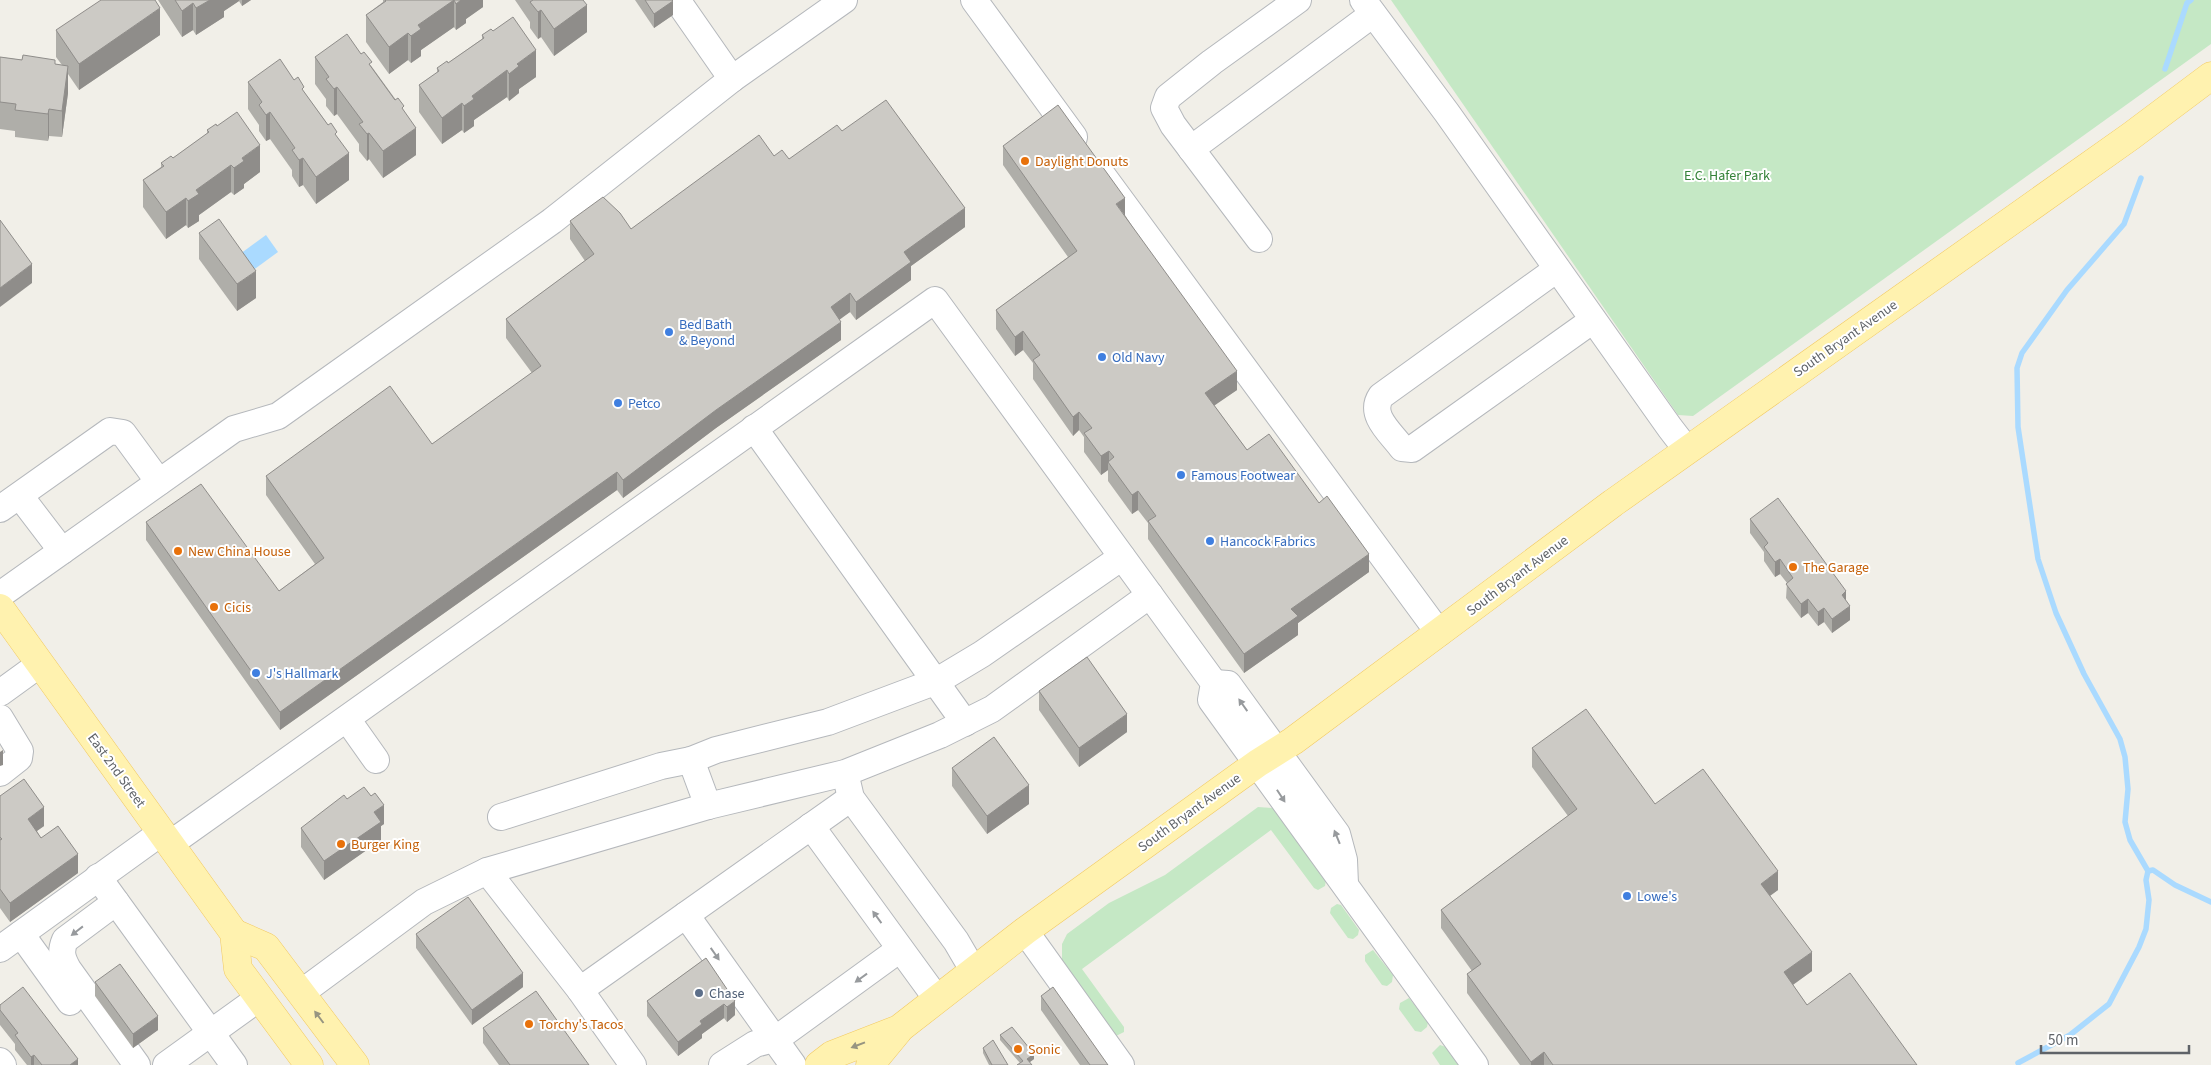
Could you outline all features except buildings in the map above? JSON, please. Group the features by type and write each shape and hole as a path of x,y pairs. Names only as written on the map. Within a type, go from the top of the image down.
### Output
{"main road":[{"name":"South Bryant Avenue","path":"819,1065 832,1055 899,1029 1025,931 1440,633 1688,450 2131,136 2211,76"},
{"name":"East 2nd Street","path":"0,608 234,933 238,969 309,1065"},
{"path":"234,933 266,947 355,1065"},
{"path":"870,1065 899,1029"}],"lane":[{"path":"0,595 234,429 278,416 552,221 732,79 844,0"},
{"path":"974,0 1440,633"},
{"path":"1259,239 1173,125 1164,108 1168,97 1212,62 1298,0"},
{"path":"689,4 732,79"},
{"path":"1191,149 1368,7 1447,113 1670,428 1688,450"},
{"path":"1557,268 1381,396 1376,403 1377,414 1402,448 1412,449 1593,320"},
{"path":"0,949 98,878 166,838 347,718 934,300 1214,683 1210,700 1267,757 1345,884 1475,1065"},
{"path":"754,428 937,681 965,723"},
{"path":"62,551 10,502 110,431 123,432 159,482"},
{"path":"501,817 634,774 691,760 716,750 828,722 937,681 982,654 1122,557"},
{"path":"301,993 424,902 487,871 708,806 845,773 965,723 992,709 1150,595"},
{"path":"0,693 40,664"},
{"path":"0,718 20,751 19,758 0,773"},
{"path":"347,718 376,760"},
{"path":"691,760 708,806"},
{"path":"845,773 851,798 956,941 973,970"},
{"path":"580,990 851,798"},
{"path":"811,826 937,999"},
{"path":"487,871 580,990 633,1065"},
{"path":"98,878 234,1065"},
{"path":"116,902 65,940 61,950 63,960 68,969 137,1065"},
{"path":"686,915 793,1065"},
{"path":"1025,931 1121,1065"},
{"path":"21,934 116,1065"},
{"path":"722,1065 755,1044 774,1039 783,1034 900,949"},
{"path":"180,1061 210,1032 259,998"},
{"path":"0,1061 3,1065"}],"green space":[{"name":"E.C. Hafer Park","path":"1391,0 2211,0 2211,44 1693,416 1678,415"},
{"path":"1258,807 1273,808 1326,880 1325,886 1318,890 1314,888 1271,830 1082,969 1124,1027 1124,1032 1116,1036 1062,962 1062,944 1067,934 1109,903 1165,875"},
{"path":"1337,904 1341,905 1359,930 1358,935 1353,939 1348,938 1330,913 1331,908"},
{"path":"1373,950 1393,975 1392,982 1387,986 1382,985 1365,961 1365,955"},
{"path":"1409,998 1428,1022 1427,1027 1421,1032 1415,1031 1399,1009 1400,1003"},
{"path":"1440,1045 1446,1047 1459,1065 1440,1065 1432,1053"}],"water":[{"path":"266,235 278,252 252,271 240,254"}],"waterway":[{"path":"2165,69 2187,3 2191,0"},
{"path":"2018,1063 2070,1035 2109,1004 2139,947 2146,929 2149,900 2146,880 2148,871 2130,840 2125,822 2128,789 2125,757 2120,739 2084,674 2056,613 2038,559 2018,427 2017,368 2022,353 2067,290 2124,224 2141,178"},
{"path":"2148,871 2153,870 2175,885 2211,902"}],"place":[{"name":"Daylight Donuts","path":"1025,161"},
{"name":"Bed Bath & Beyond","path":"669,332"},
{"name":"Old Navy","path":"1102,357"},
{"name":"Petco","path":"618,403"},
{"name":"Famous Footwear","path":"1181,475"},
{"name":"Hancock Fabrics","path":"1210,541"},
{"name":"New China House","path":"178,551"},
{"name":"The Garage","path":"1793,567"},
{"name":"Cicis","path":"214,607"},
{"name":"J's Hallmark","path":"256,673"},
{"name":"Burger King","path":"341,844"},
{"name":"Lowe's","path":"1627,896"},
{"name":"Chase","path":"699,993"},
{"name":"Torchy's Tacos","path":"529,1024"},
{"name":"Sonic","path":"1018,1049"}]}
